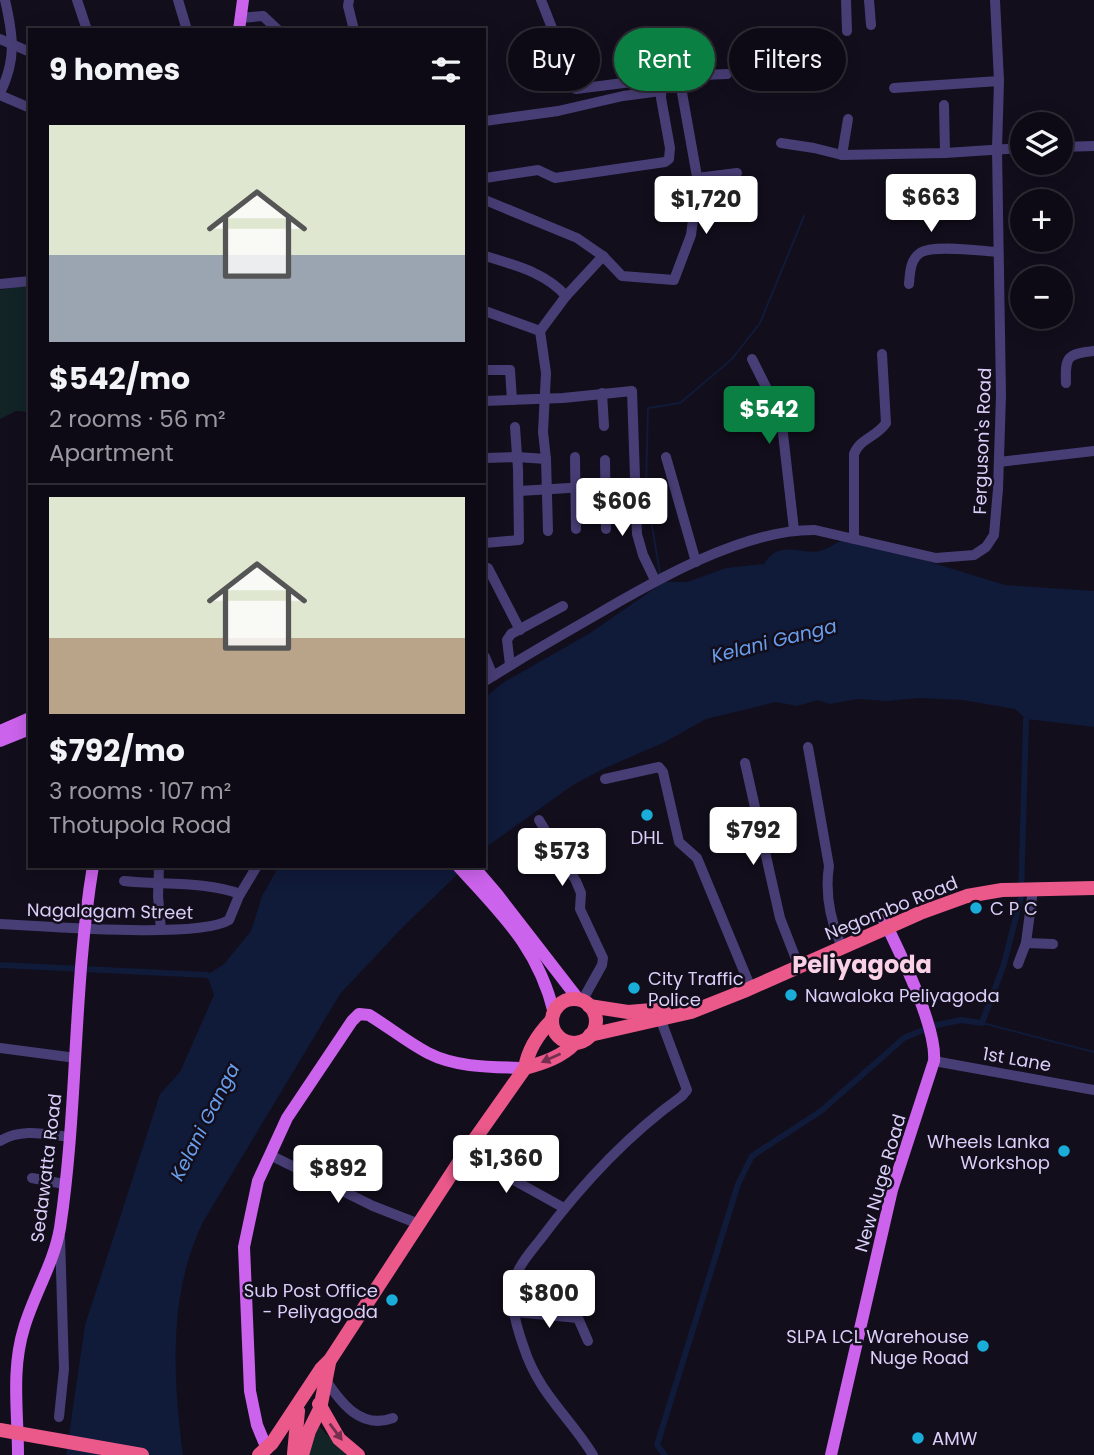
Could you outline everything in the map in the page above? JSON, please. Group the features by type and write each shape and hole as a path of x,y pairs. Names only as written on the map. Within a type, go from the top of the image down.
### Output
{"highway":[{"name":"Negombo Road","path":"1025,886 1094,881"},
{"name":"Negombo Road","path":"590,1035 691,1012 744,992 957,891 995,884 1094,888"},
{"name":"Negombo Road","path":"583,1002 628,1012 660,1010 713,995 839,940 886,924"},
{"path":"263,1452 299,1405 321,1368 330,1360 465,1153 524,1068 527,1055 544,1028 564,1002 583,1002 595,1020 590,1035 550,1060 524,1068"},
{"path":"553,1017 553,1027 559,1037 575,1043"},
{"path":"302,1455 318,1412 330,1360"},
{"path":"299,1405 313,1398 318,1412 339,1439 358,1455"},
{"path":"299,1405 303,1419 318,1412"},
{"path":"294,1455 299,1405"},
{"path":"0,1430 142,1455"},
{"path":"0,1438 97,1455"}],"main road":[{"path":"240,24 243,0"},
{"path":"0,731 28,719"},
{"path":"0,741 28,730"},
{"name":"Sedawatta Road","path":"18,1455 15,1383 18,1351 24,1327 49,1268 60,1230 76,1058 84,928 93,868"},
{"path":"460,868 493,897 583,1002"},
{"path":"474,868 537,963 545,981 553,1017"},
{"name":"New Nuge Road","path":"831,1455 892,1190 934,1061 933,1042 924,1013 886,924"},
{"path":"263,1452 250,1391 244,1247 258,1181 287,1118 352,1021 359,1014 369,1015 431,1055 483,1067 524,1068"}],"street":[{"path":"5,0 14,46 0,94 28,107"},
{"path":"77,0 86,28"},
{"path":"178,0 186,28"},
{"path":"349,0 348,6 354,28"},
{"path":"541,0 576,89 614,84"},
{"path":"846,0 847,31"},
{"path":"869,0 871,25"},
{"name":"Ferguson's Road","path":"489,678 655,580 733,546 794,530 815,530 936,558 974,555 986,547 994,535 1001,395 997,149 999,81 995,0"},
{"path":"240,24 262,16 276,28"},
{"path":"0,39 28,51"},
{"path":"715,74 727,74"},
{"path":"894,88 999,81"},
{"path":"486,121 558,111 623,96 661,91 670,148 669,159 665,162 555,178 538,170 486,178"},
{"path":"486,200 577,238 603,256 622,276 674,280 691,234 697,178 682,91"},
{"path":"944,105 945,153"},
{"path":"842,155 848,119"},
{"path":"781,143 842,155 1010,148"},
{"path":"1073,147 1094,146"},
{"path":"697,178 737,173"},
{"path":"909,284 911,264 918,254 924,251 935,249 998,252"},
{"path":"486,256 530,270 566,296"},
{"path":"548,531 547,459 543,432 546,373 540,331 566,296 603,256"},
{"path":"0,284 28,281"},
{"path":"486,311 540,331"},
{"path":"1066,383 1065,363 1068,359 1075,354 1094,351"},
{"path":"854,539 854,454 857,446 882,429 886,423 882,354"},
{"path":"752,359 774,402 782,425 794,530"},
{"path":"486,370 510,370 512,400"},
{"path":"486,401 632,391 639,542 655,580"},
{"path":"602,393 604,426"},
{"path":"486,543 519,540 515,427"},
{"path":"999,463 1094,451"},
{"path":"575,457 576,529"},
{"path":"666,457 696,562"},
{"path":"486,458 547,459"},
{"path":"605,460 606,529"},
{"path":"519,491 636,484"},
{"path":"488,568 520,630"},
{"path":"510,665 507,640 563,607"},
{"path":"808,747 829,866 826,886 831,919 839,940"},
{"path":"746,763 780,918 796,959"},
{"path":"605,779 659,767 663,772 679,842 697,858 748,981"},
{"path":"539,820 576,881 581,893 580,909 603,958 603,965 583,1002"},
{"path":"159,868 162,930"},
{"path":"124,881 223,888 240,894 256,868"},
{"path":"1018,964 1026,943 1025,886"},
{"name":"Nagalagam Street","path":"0,924 162,930 219,926 229,920 240,894"},
{"path":"1026,943 1054,944"},
{"path":"593,1455 551,1402 539,1381 524,1349 512,1289 516,1272 564,1208 633,1134 687,1090 660,1018"},
{"path":"0,1048 76,1058"},
{"name":"1st Lane","path":"934,1061 1094,1090"},
{"path":"0,1141 9,1135 26,1132 69,1137"},
{"path":"465,1153 564,1208"},
{"path":"270,1155 373,1206 419,1224"},
{"path":"32,1178 64,1184"},
{"path":"59,1417 64,1369 60,1230"},
{"path":"515,1312 578,1318 588,1341"},
{"path":"325,1378 342,1403 358,1416 375,1422 393,1418"}],"shaded area":[{"path":"28,284 28,412 16,411 0,419 0,290"},
{"path":"319,1426 346,1455 306,1455"}],"water":[{"name":"Kelani Ganga","path":"841,541 891,550 1005,585 1094,591 1094,727 1026,719 1015,709 962,700 857,699 830,704 818,700 797,706 776,702 706,719 665,742 603,769 573,785 486,847 486,697 501,684 590,633 664,582 687,582 726,568 764,564 770,556 783,550 820,551"},
{"name":"Kelani Ganga","path":"278,868 464,868 340,994 203,1222 184,1278 176,1337 177,1396 183,1455 66,1455 85,1325 160,1094 180,1072 214,995 207,975 224,964 251,931 262,896"}],"waterway":[{"path":"660,574 646,490 648,408 680,403 732,359 760,323 804,216"},
{"path":"665,1455 657,1445 738,1184 752,1156 821,1111 904,1038 932,1026 961,1020 982,1023 1004,964 1021,897 1026,719"},
{"path":"0,965 207,975 214,979"},
{"path":"982,1023 1094,1052"}],"place":[{"name":"DHL","path":"647,815"},
{"name":"C P C","path":"976,908"},
{"name":"City Traffic Police","path":"634,988"},
{"name":"Nawaloka Peliyagoda","path":"791,995"},
{"name":"Wheels Lanka Workshop","path":"1064,1151"},
{"name":"Sub Post Office - Peliyagoda","path":"392,1300"},
{"name":"SLPA LCL Warehouse Nuge Road","path":"983,1346"},
{"name":"AMW","path":"918,1438"}],"district":[{"name":"Peliyagoda","path":"862,964"}]}
